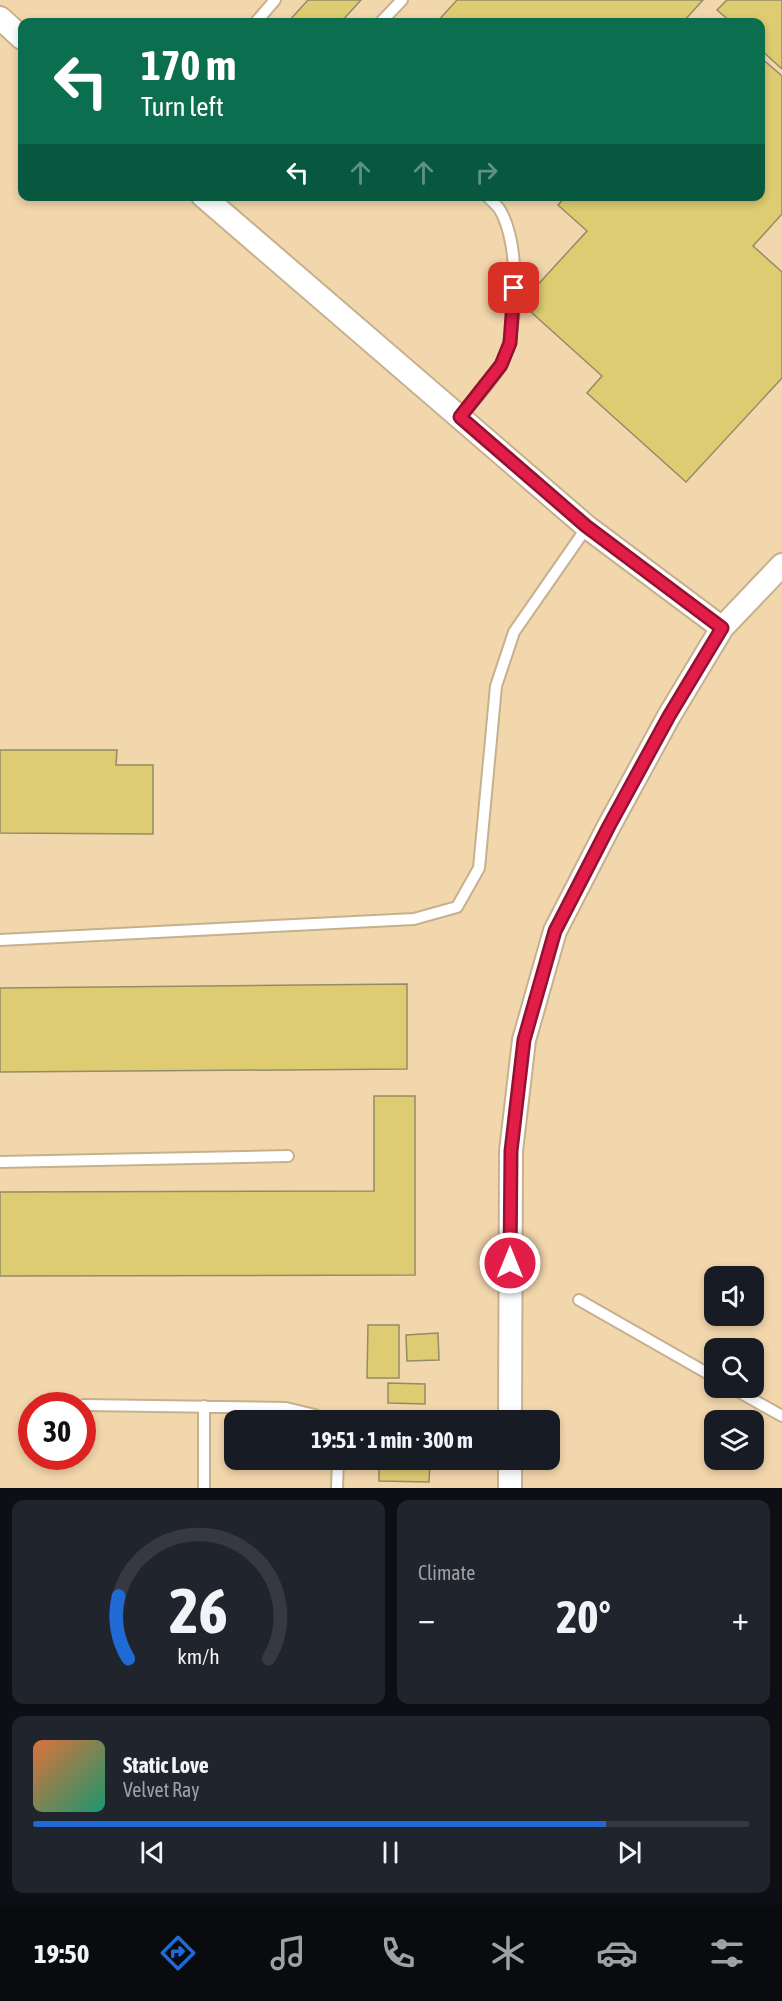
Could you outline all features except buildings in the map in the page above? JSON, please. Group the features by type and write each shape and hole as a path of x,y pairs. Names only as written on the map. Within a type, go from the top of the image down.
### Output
{"street":[{"path":"0,18 18,34"},
{"path":"215,201 586,526 722,628"},
{"path":"510,1410 511,1151 524,1040 555,931 669,716 722,628 782,565"},
{"path":"510,1470 510,1488"}],"lane":[{"path":"259,18 275,0"},
{"path":"385,18 402,0"},
{"path":"460,417 501,365 510,343 514,306 514,252 500,209 492,201"},
{"path":"0,940 414,919 456,907 478,868 496,686 514,632 586,526"},
{"path":"0,1162 288,1156"},
{"path":"579,1300 704,1371"},
{"path":"750,1398 782,1416"},
{"path":"96,1405 294,1410"},
{"path":"204,1407 204,1488"},
{"path":"337,1488 338,1470"}],"shaded area":[{"path":"0,0 782,0 782,1488 0,1488"}],"route":[{"path":"510,1263 511,1151 524,1040 555,931 669,716 722,628 586,526 460,417 501,365 510,343 514,288"}]}
